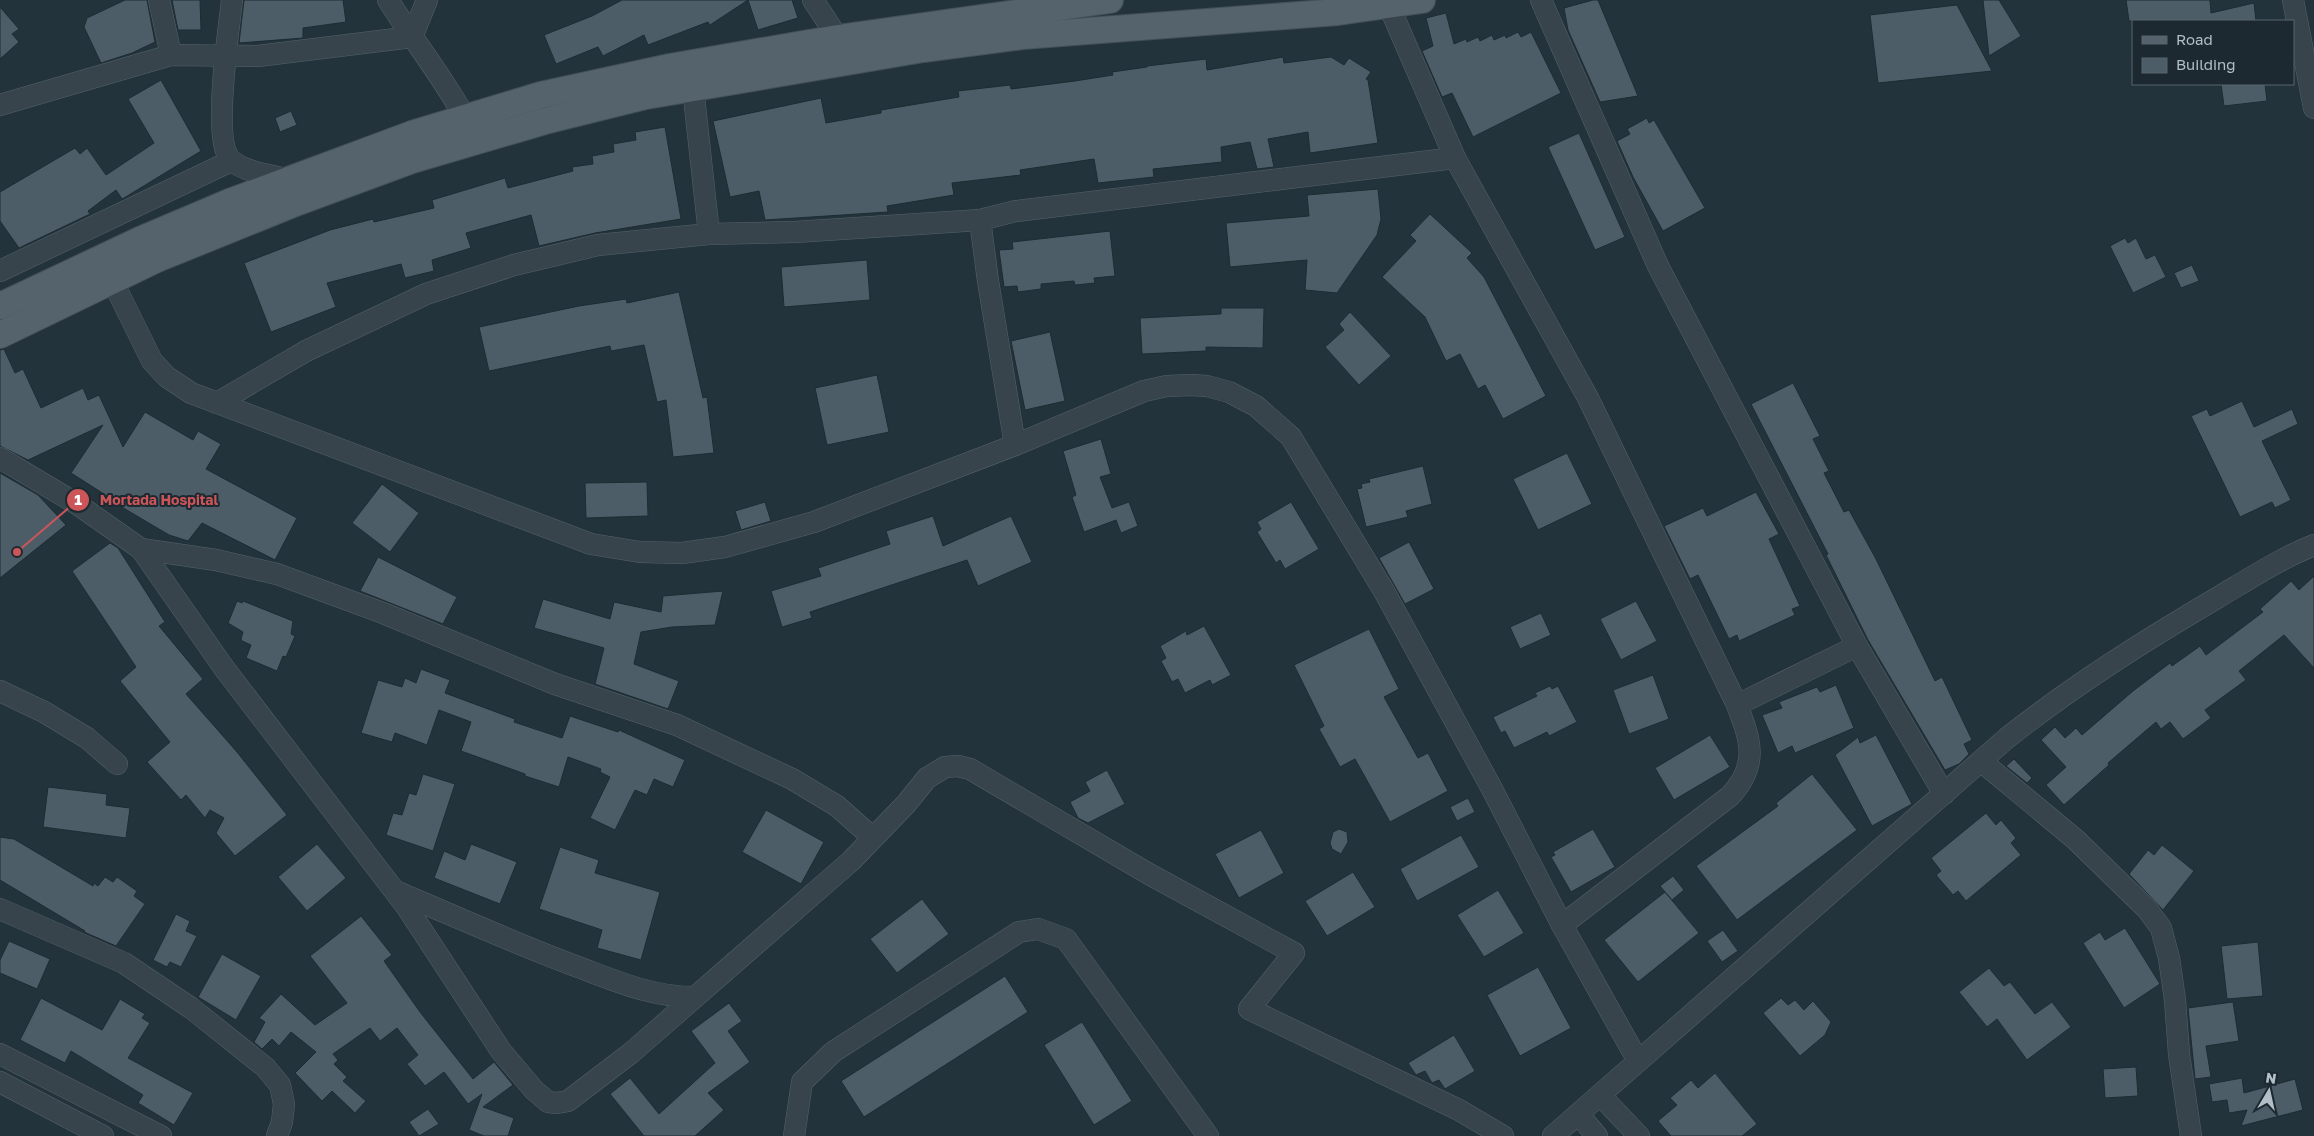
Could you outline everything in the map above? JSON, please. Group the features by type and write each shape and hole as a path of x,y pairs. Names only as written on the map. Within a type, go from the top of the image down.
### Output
{"main road":[{"path":"0,306 140,240 232,200 412,134 541,95 670,66 838,38 1110,0"},
{"path":"0,335 157,259 298,202 412,160 554,119 646,96 904,52 1022,36 1336,6 1389,6 1422,0"}],"street":[{"path":"159,0 171,56"},
{"path":"232,0 221,126 226,153 231,161 244,168 290,180"},
{"path":"388,0 412,37 446,82 465,118"},
{"path":"412,37 427,0"},
{"path":"813,0 838,38"},
{"path":"1541,0 1658,266 1857,646 1944,794"},
{"path":"2293,0 2314,108"},
{"path":"1389,6 1455,158 1588,398 1737,705 1748,736 1749,766 1741,785 1730,796 1654,856 1562,925"},
{"path":"0,105 171,56 226,58 307,51 412,37"},
{"path":"693,88 709,234"},
{"path":"217,403 306,351 426,294 514,265 598,246 709,234 795,232 980,220 1016,211 1455,158"},
{"path":"0,271 231,161"},
{"path":"980,220 988,281 1015,444"},
{"path":"112,280 152,361 167,377 191,393 591,544 640,552 682,553 725,547 814,522 1015,444 1144,391 1167,386 1207,386 1229,392 1256,406 1291,438 1384,591 1492,789 1562,925 1638,1061"},
{"path":"0,458 77,504 141,548 224,668 395,891 501,1051 534,1090 548,1102 557,1103 576,1095 631,1053 844,867 927,778 945,767 958,766 970,769 1148,874 1294,953 1249,1009 1459,1110 1503,1136"},
{"path":"1553,1136 2041,711 2134,648 2280,560 2314,545"},
{"path":"141,548 216,560 277,574 384,613 555,684 677,725 792,780 838,806 873,838"},
{"path":"1737,705 1857,646"},
{"path":"0,692 44,712 87,738 117,764"},
{"path":"1982,762 2037,806 2100,862 2147,910 2161,928 2169,958 2176,1000 2179,1054 2191,1136"},
{"path":"395,891 553,958 642,991 672,997 694,997"},
{"path":"0,909 124,963 191,1008 265,1067 280,1084 284,1104 282,1122 277,1136"},
{"path":"794,1136 802,1082 833,1052 1019,932 1038,929 1066,939 1208,1136"},
{"path":"0,1054 161,1136"},
{"path":"0,1082 103,1136"},
{"path":"1600,1095 1639,1136"},
{"path":"1578,1114 1597,1136"}],"building":[{"path":"125,0 147,0 155,42 132,53 101,63 84,27 87,18"},
{"path":"172,0 200,0 201,30 178,30"},
{"path":"244,0 343,0 346,22 303,28 303,38 239,43"},
{"path":"622,0 748,0 710,25 708,22 648,45 644,35 603,56 598,47 556,64 544,35 592,16"},
{"path":"748,0 792,0 798,18 758,30"},
{"path":"1598,0 1638,96 1600,102 1568,30 1564,8"},
{"path":"1983,0 1999,0 2021,36 1989,56"},
{"path":"2126,0 2210,0 2211,13 2254,3 2256,20 2132,20 2129,21"},
{"path":"1957,5 1992,71 1878,83 1870,15"},
{"path":"0,7 19,29 12,34 19,42 0,59"},
{"path":"1446,13 1454,44 1466,39 1467,42 1478,37 1480,41 1492,35 1494,40 1505,35 1506,38 1518,32 1521,37 1531,32 1561,93 1473,137 1452,93 1442,97 1422,51 1433,46 1426,18"},
{"path":"1283,57 1284,63 1331,57 1344,65 1349,58 1371,72 1366,79 1368,80 1378,143 1310,153 1308,132 1268,139 1274,167 1257,169 1250,142 1221,147 1222,162 1153,169 1154,177 1098,183 1094,159 1020,170 1021,175 952,183 954,195 887,206 888,212 765,220 759,191 730,197 713,121 821,98 826,123 881,113 881,110 959,97 958,91 1010,85 1011,89 1075,81 1113,75 1112,72 1147,66 1206,59 1207,70"},
{"path":"161,80 201,151 122,199 116,190 88,211 90,214 19,248 0,221 0,192 75,148 80,154 87,148 106,175 154,143 128,99"},
{"path":"2221,85 2265,85 2267,101 2224,106"},
{"path":"291,111 297,125 280,132 275,118"},
{"path":"1647,118 1649,123 1654,120 1705,208 1663,231 1633,177 1617,141 1630,134 1627,129"},
{"path":"665,127 681,219 595,233 539,246 531,215 466,233 471,248 432,260 434,271 405,278 401,264 327,283 336,307 271,332 244,263 330,230 373,219 374,222 434,208 432,200 505,178 508,188 573,171 572,167 593,164 592,156 614,152 613,144 636,140 635,132"},
{"path":"1579,133 1625,237 1595,250 1548,147"},
{"path":"1378,189 1381,219 1377,235 1337,293 1305,290 1307,260 1230,267 1226,223 1309,216 1307,195"},
{"path":"1430,214 1472,253 1467,258 1484,277 1546,396 1503,419 1485,385 1478,389 1460,354 1446,361 1425,317 1382,277 1416,241 1410,235"},
{"path":"1110,231 1115,276 1094,278 1095,283 1075,285 1074,281 1041,284 1041,289 1018,292 1017,286 1004,287 999,250 1013,249 1012,242"},
{"path":"2125,238 2128,243 2136,238 2146,259 2155,255 2166,277 2133,293 2110,246"},
{"path":"867,260 870,300 784,307 781,267"},
{"path":"2192,265 2199,281 2181,288 2174,273"},
{"path":"679,292 703,398 707,397 714,453 673,457 666,400 657,402 644,345 611,351 610,346 489,371 479,327 579,306 626,299 627,303"},
{"path":"1221,308 1264,308 1263,348 1206,347 1206,351 1142,354 1140,318 1221,314"},
{"path":"1350,312 1391,356 1359,385 1325,347 1344,330 1339,324"},
{"path":"1050,332 1065,401 1025,410 1011,341"},
{"path":"4,349 15,373 23,369 41,408 83,388 88,400 99,395 123,447 145,412 193,440 198,431 221,444 206,469 297,518 275,560 202,523 188,541 169,535 103,496 104,494 71,473 103,425 28,460 0,446 0,350"},
{"path":"877,375 889,432 827,445 815,388"},
{"path":"1793,383 1820,436 1813,439 1829,471 1824,473 1844,512 1849,510 1876,559 1935,681 1942,677 1972,740 1964,744 1969,754 1959,764 1945,770 1868,640 1826,555 1828,554 1751,404"},
{"path":"2242,401 2254,427 2292,409 2298,424 2262,441 2291,500 2275,508 2272,502 2240,517 2191,416 2207,409 2210,416"},
{"path":"1101,439 1111,474 1100,477 1112,508 1129,502 1138,526 1121,533 1116,520 1084,532 1072,497 1076,495 1063,451"},
{"path":"1567,453 1592,504 1538,530 1513,479"},
{"path":"1423,466 1432,504 1406,511 1408,517 1366,527 1357,489 1362,488 1361,484 1370,482 1369,479"},
{"path":"0,473 38,495 66,525 0,578"},
{"path":"647,482 648,516 586,518 585,483"},
{"path":"382,484 419,513 390,552 352,523"},
{"path":"1756,492 1779,534 1769,539 1800,606 1792,609 1795,615 1739,641 1737,635 1729,639 1698,575 1690,579 1664,526 1703,508 1707,516"},
{"path":"765,502 771,521 741,530 735,511"},
{"path":"1291,502 1319,549 1285,569 1280,560 1276,563 1257,532 1261,529 1257,522"},
{"path":"933,516 943,546 1011,516 1032,562 978,586 967,560 810,612 812,618 782,627 771,591 821,576 818,568 890,544 886,531"},
{"path":"1409,542 1434,589 1405,604 1379,558"},
{"path":"110,543 118,548 165,622 159,626 203,679 186,694 237,752 287,815 235,856 216,833 224,818 210,810 205,818 186,795 181,800 147,762 170,742 120,681 136,667 72,571"},
{"path":"378,557 457,597 443,624 360,591"},
{"path":"2314,576 2314,668 2284,635 2239,671 2246,680 2205,710 2211,718 2183,739 2170,722 2161,729 2156,722 2108,763 2109,765 2064,805 2046,785 2066,767 2041,740 2055,727 2065,738 2076,728 2082,735 2133,691 2170,663 2172,666 2200,646 2206,655 2263,612 2260,609 2291,581 2299,590"},
{"path":"723,591 715,625 672,627 641,632 634,664 679,681 668,709 595,684 604,648 534,628 543,599 610,619 614,602 661,612 663,596"},
{"path":"237,601 242,603 243,601 293,621 291,634 295,636 286,657 283,656 277,671 246,658 251,645 242,641 243,632 228,623"},
{"path":"1636,601 1657,641 1621,660 1600,619"},
{"path":"1541,613 1551,635 1520,649 1510,627"},
{"path":"1204,626 1231,675 1212,685 1210,680 1185,693 1178,679 1172,682 1161,661 1166,658 1160,646 1186,631 1187,635"},
{"path":"1369,629 1399,689 1384,697 1418,758 1428,753 1448,791 1390,822 1355,759 1340,767 1319,729 1324,726 1294,665"},
{"path":"421,669 450,680 445,693 515,719 514,722 562,738 570,716 618,732 619,730 685,760 673,787 654,779 647,795 635,790 615,830 590,818 610,777 600,772 601,769 568,757 559,787 525,776 525,774 461,751 471,722 439,710 427,745 395,733 392,742 361,733 378,680 402,687 405,678 416,683"},
{"path":"1653,675 1669,719 1629,734 1613,690"},
{"path":"1836,685 1854,728 1795,753 1792,746 1778,753 1762,715 1782,708 1779,702 1817,687 1820,692"},
{"path":"1550,686 1552,689 1558,686 1577,722 1549,736 1547,732 1514,748 1505,731 1501,733 1493,717 1537,696 1535,693"},
{"path":"1710,735 1730,767 1674,800 1655,768"},
{"path":"1876,735 1912,804 1872,826 1835,755 1858,737 1860,743"},
{"path":"2014,759 2032,778 2027,783 2006,766"},
{"path":"1107,770 1125,804 1088,823 1078,818 1070,802 1090,791 1085,782"},
{"path":"423,774 455,784 433,851 386,835 393,813 402,815 409,793 416,795"},
{"path":"1812,774 1857,830 1737,920 1696,866 1778,806 1776,803"},
{"path":"48,787 107,794 106,805 130,808 126,838 43,827"},
{"path":"1468,798 1475,812 1457,821 1450,807"},
{"path":"766,810 824,842 801,884 742,852"},
{"path":"1986,813 1996,825 2001,820 2016,838 2011,843 2021,855 1966,901 1958,891 1953,895 1936,875 1941,871 1931,858"},
{"path":"1339,829 1347,832 1348,842 1341,854 1332,849 1330,843 1333,832"},
{"path":"1593,829 1615,867 1571,892 1551,857 1555,855 1553,852"},
{"path":"1261,830 1284,873 1239,898 1215,854"},
{"path":"1461,835 1479,867 1417,901 1400,869"},
{"path":"0,837 14,839 93,886 94,883 98,886 105,877 113,882 117,877 137,891 134,896 145,904 116,946 84,932 0,880"},
{"path":"317,844 346,878 307,911 278,877"},
{"path":"471,844 517,862 500,904 434,878 444,851 465,860"},
{"path":"2162,845 2194,871 2163,910 2129,874 2148,850 2154,855"},
{"path":"560,847 599,860 595,873 660,892 641,960 597,948 602,930 539,909"},
{"path":"1353,872 1375,907 1327,936 1305,901"},
{"path":"1673,876 1684,890 1672,900 1660,886"},
{"path":"1498,890 1524,933 1484,957 1457,915"},
{"path":"1665,892 1699,933 1638,982 1604,940"},
{"path":"922,899 949,934 897,973 870,939"},
{"path":"176,914 190,921 186,931 197,936 181,967 170,962 167,967 153,960"},
{"path":"361,916 392,955 384,961 420,1012 473,1079 494,1062 513,1085 483,1107 514,1118 508,1136 484,1136 469,1130 482,1094 468,1104 444,1072 425,1086 407,1064 418,1055 397,1028 380,1041 370,1028 333,1054 338,1060 334,1064 347,1077 343,1081 366,1101 355,1113 332,1091 322,1101 295,1073 316,1052 291,1032 279,1046 272,1039 262,1049 254,1042 265,1022 259,1018 281,994 315,1025 347,1003 310,956"},
{"path":"2125,928 2160,984 2124,1008 2083,943 2100,932 2105,940"},
{"path":"1723,930 1738,951 1722,962 1707,941"},
{"path":"9,941 50,959 37,989 0,973 0,960"},
{"path":"2258,942 2263,996 2227,999 2221,946"},
{"path":"222,954 261,976 236,1020 198,997"},
{"path":"1538,967 1571,1028 1520,1056 1487,995"},
{"path":"1989,968 2004,986 2010,982 2035,1014 2052,1002 2071,1027 2027,1060 1997,1019 1987,1027 1959,992"},
{"path":"1005,976 1028,1012 864,1117 841,1081"},
{"path":"41,998 102,1030 120,999 145,1014 142,1018 150,1023 128,1058 193,1093 174,1125 138,1103 143,1095 71,1051 65,1063 20,1040"},
{"path":"1781,998 1788,1005 1795,1000 1804,1010 1813,1001 1831,1022 1825,1035 1800,1056 1763,1013"},
{"path":"2233,1002 2239,1041 2206,1046 2211,1077 2195,1079 2188,1008"},
{"path":"729,1003 742,1021 728,1031 750,1062 708,1093 724,1110 695,1136 644,1136 610,1094 630,1078 659,1114 715,1063 691,1031"},
{"path":"1082,1022 1132,1101 1094,1125 1044,1045"},
{"path":"1454,1035 1475,1071 1445,1089 1439,1080 1432,1083 1425,1071 1416,1075 1408,1063"},
{"path":"2136,1067 2138,1096 2105,1098 2103,1069"},
{"path":"1715,1073 1757,1124 1742,1136 1671,1136 1658,1121 1677,1105 1670,1098 1691,1080 1698,1088"},
{"path":"2242,1078 2244,1093 2295,1079 2303,1110 2241,1126 2247,1110 2229,1113 2227,1100 2212,1102 2209,1084"},
{"path":"428,1109 439,1124 419,1136 409,1122"}],"place":[{"name":"Mortada Hospital","path":"17,552"}]}
